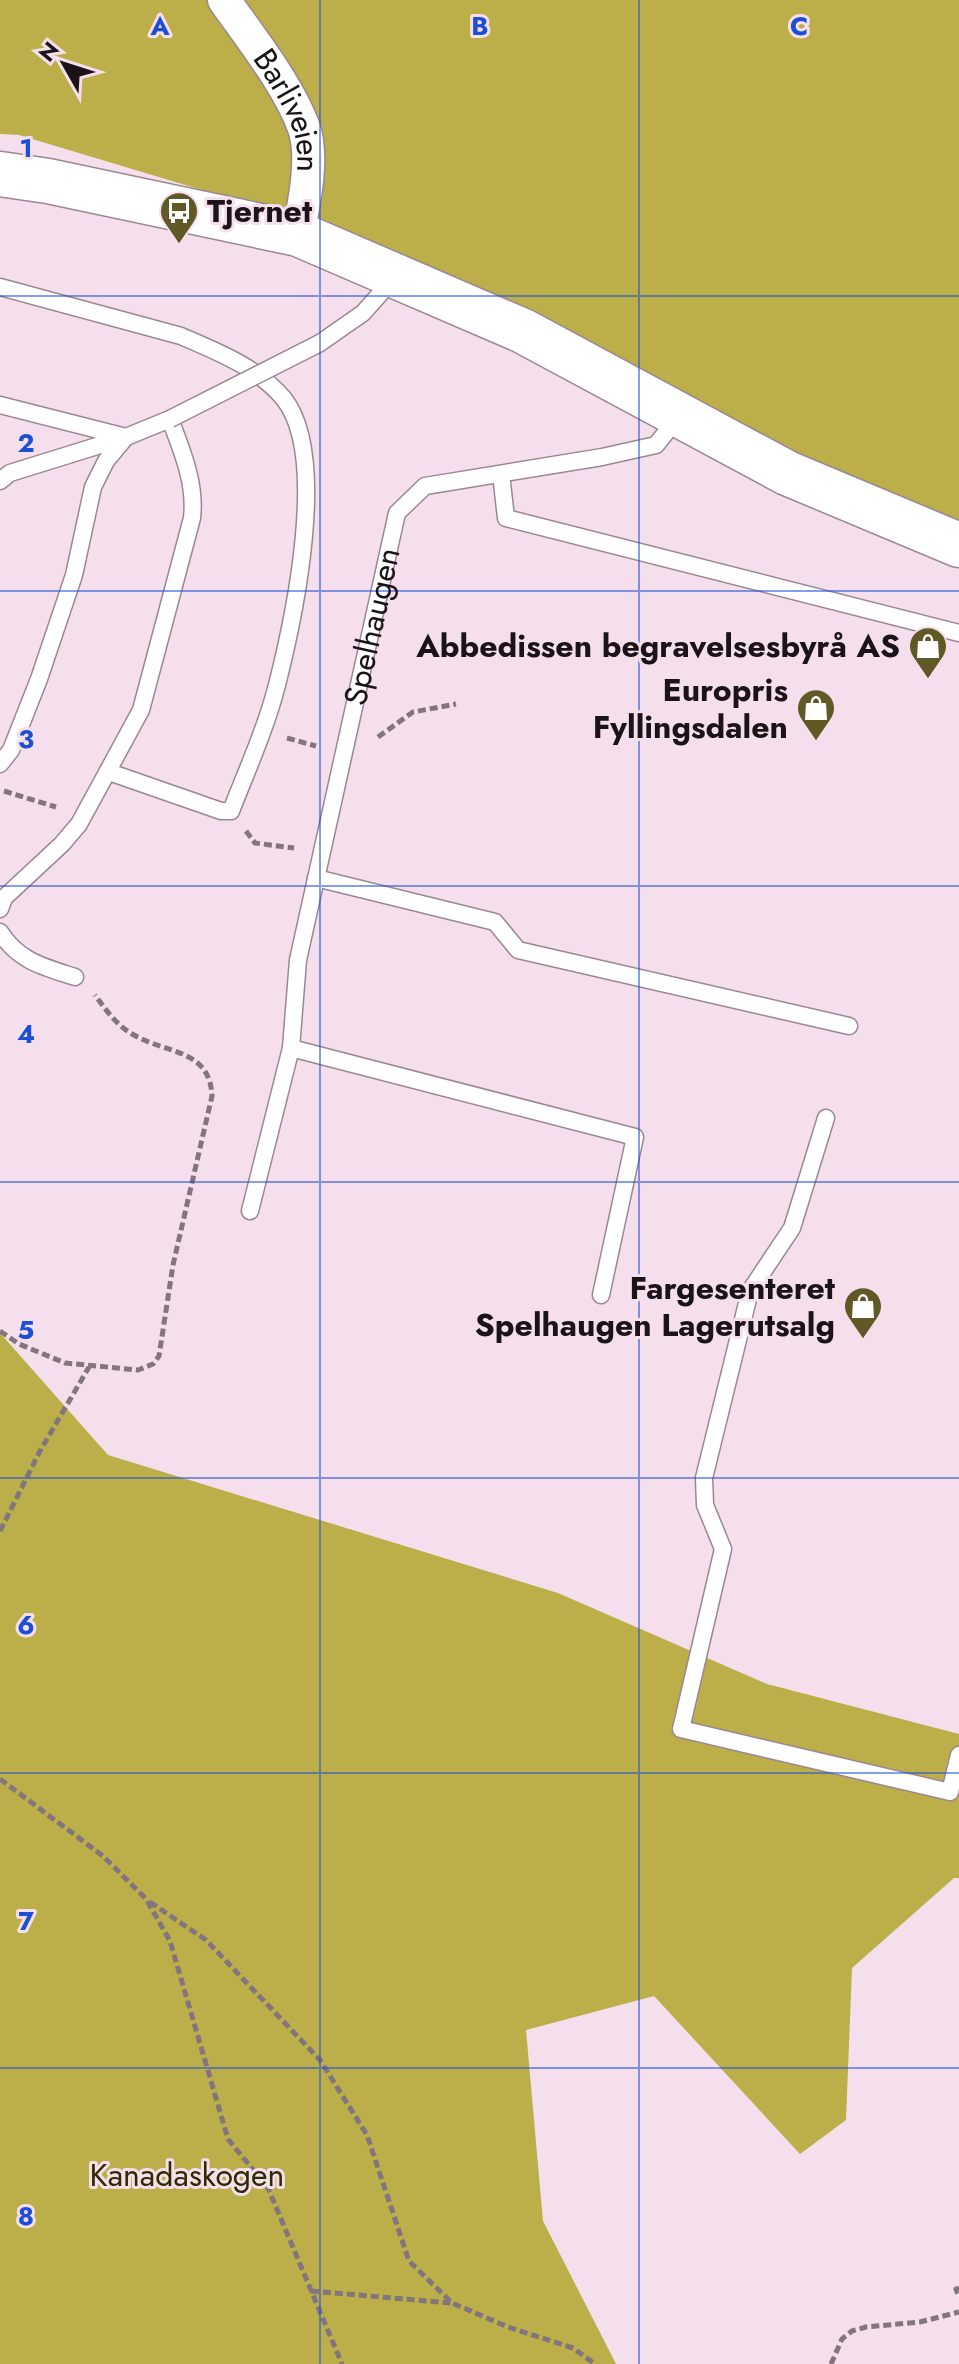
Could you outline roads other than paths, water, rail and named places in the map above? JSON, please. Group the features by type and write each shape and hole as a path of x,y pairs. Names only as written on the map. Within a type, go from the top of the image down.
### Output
{"main road":[{"path":"0,174 48,181 298,234 523,331 787,473 959,545"}],"street":[{"name":"Barliveien","path":"224,0 260,51 305,130 306,191 298,234"}],"lane":[{"path":"0,481 10,473 126,437 170,419 320,343 363,313 396,275"},
{"path":"0,287 181,336 209,348 265,382 283,398 296,418 304,448 306,499 301,562 277,685 231,811 221,811 109,772"},
{"path":"0,405 126,437"},
{"name":"Spelhaugen","path":"250,1211 291,1048 298,960 397,513 425,486 656,445 680,415"},
{"path":"0,909 4,898 62,844 84,815 141,710 192,518 194,496 170,419"},
{"path":"0,764 11,750 39,679 74,575 93,487 106,461 126,437"},
{"path":"501,474 506,518 959,633"},
{"path":"316,878 495,922 518,950 849,1026"},
{"path":"0,932 20,956 35,965 75,977"},
{"path":"291,1048 635,1137 601,1295"},
{"path":"826,1118 792,1228 750,1291 704,1478 705,1505 723,1549 681,1729 950,1792 959,1755"}],"place":[{"name":"Tjernet","path":"179,245"},
{"name":"Abbedissen begravelsesbyrå AS","path":"928,680"},
{"name":"Europris Fyllingsdalen","path":"816,742"},
{"name":"Fargesenteret Spelhaugen Lagerutsalg","path":"863,1340"}],"park label":[{"name":"Kanadaskogen","path":"187,2175"}]}
